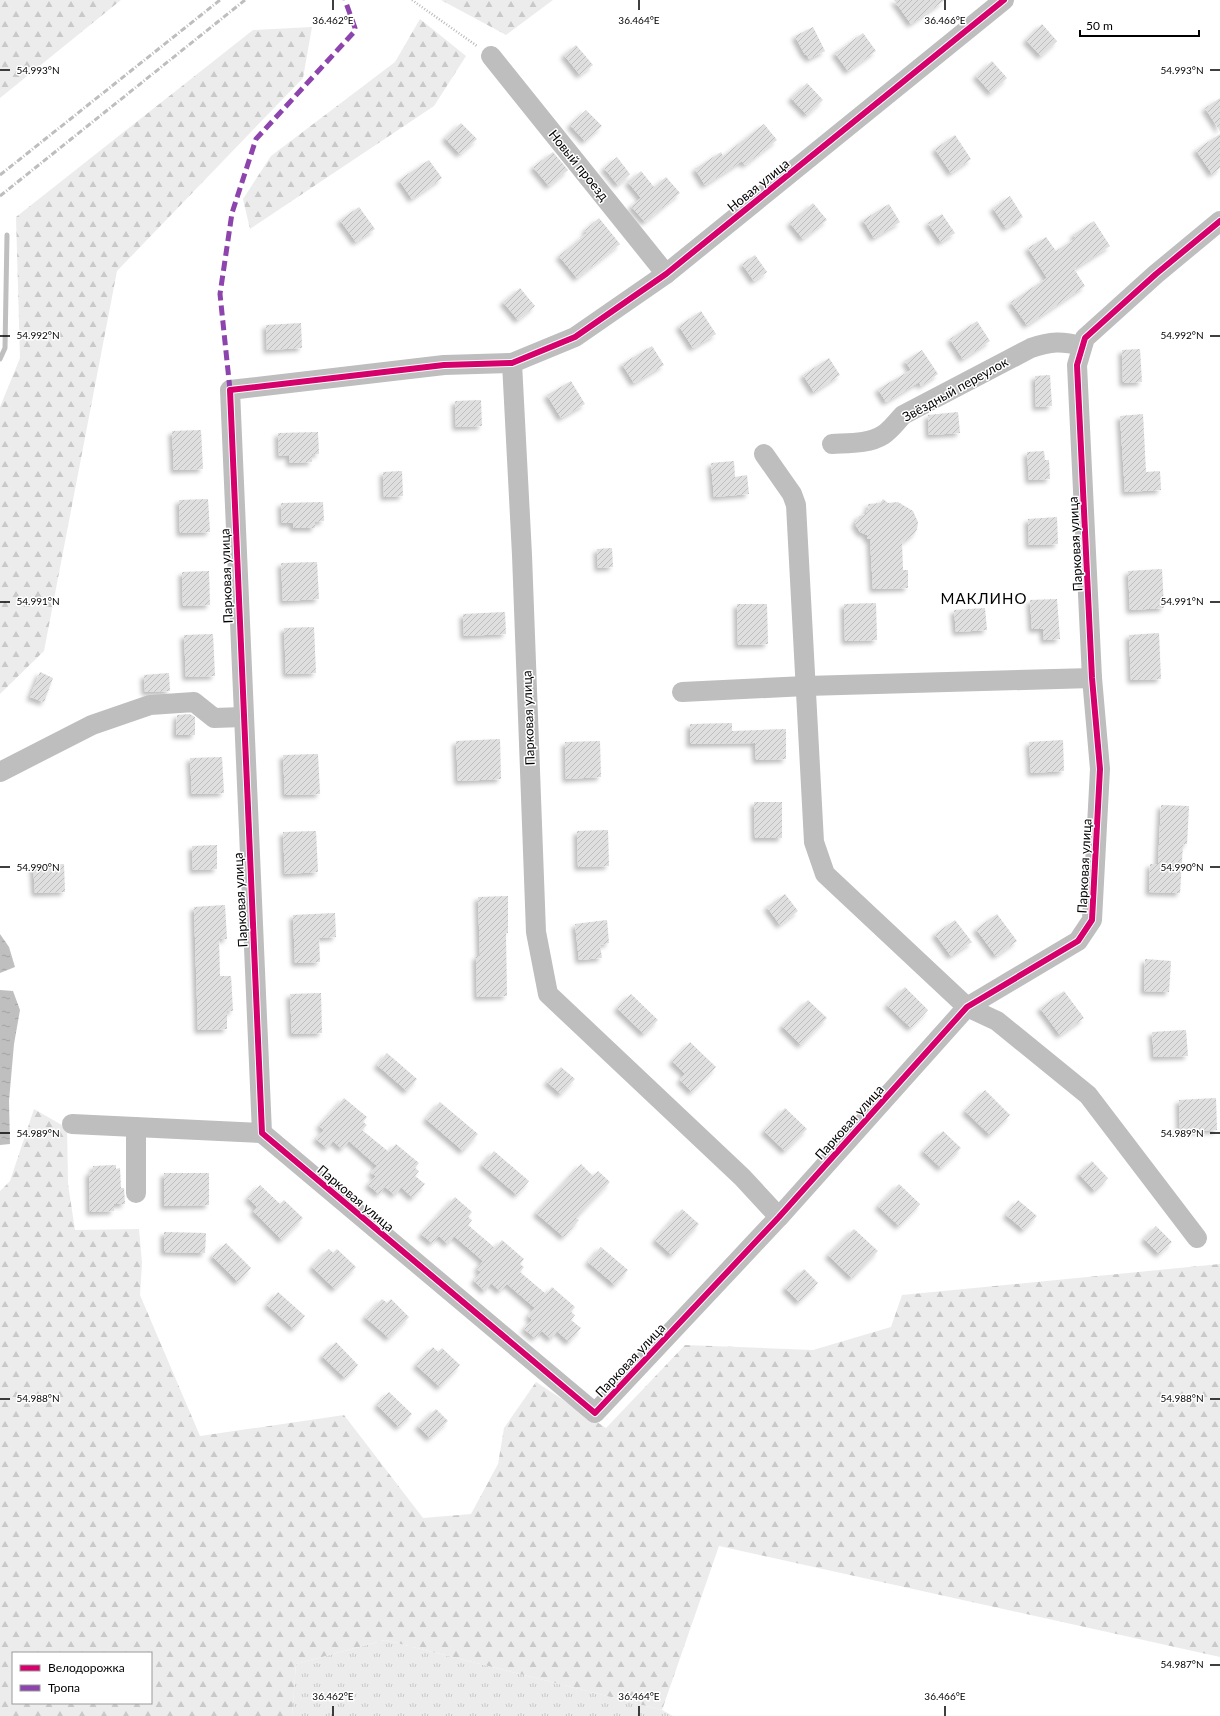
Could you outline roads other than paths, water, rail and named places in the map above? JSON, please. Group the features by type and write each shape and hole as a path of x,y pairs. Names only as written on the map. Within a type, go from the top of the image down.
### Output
{"street":[{"name":"Новая улица","path":"512,363 575,337 666,274 1004,0"},
{"name":"Новый проезд","path":"491,56 666,274"},
{"name":"Парковая улица","path":"779,1217 742,1177 548,994 536,932 522,555 512,363 444,365 230,390 242,717 262,1133 595,1413 779,1217 966,1007 1078,940 1092,920 1100,769 1092,678 1077,365 1085,338 1156,274 1220,221"},
{"name":"Звёздный переулок","path":"832,444 867,441 876,438 889,430 903,415 1031,348 1046,343 1059,342 1082,346"},
{"path":"764,454 792,494 796,505 814,842 825,874 966,1007 997,1020 1088,1096 1197,1238"},
{"path":"682,692 806,686 1092,678"},
{"path":"0,772 92,725 150,705 194,702 214,718 242,717"},
{"path":"72,1124 262,1133"},
{"path":"136,1127 136,1193"}],"water":[{"path":"0,934 9,947 15,967 0,973"},
{"path":"0,990 13,991 20,1010 14,1044 9,1101 10,1144 0,1145"}],"waterway":[{"path":"0,359 5,348 7,235"}],"railway":[{"path":"0,175 220,0"},
{"path":"0,196 245,0"}],"district":[{"name":"МАКЛИНО","path":"984,599"}]}
